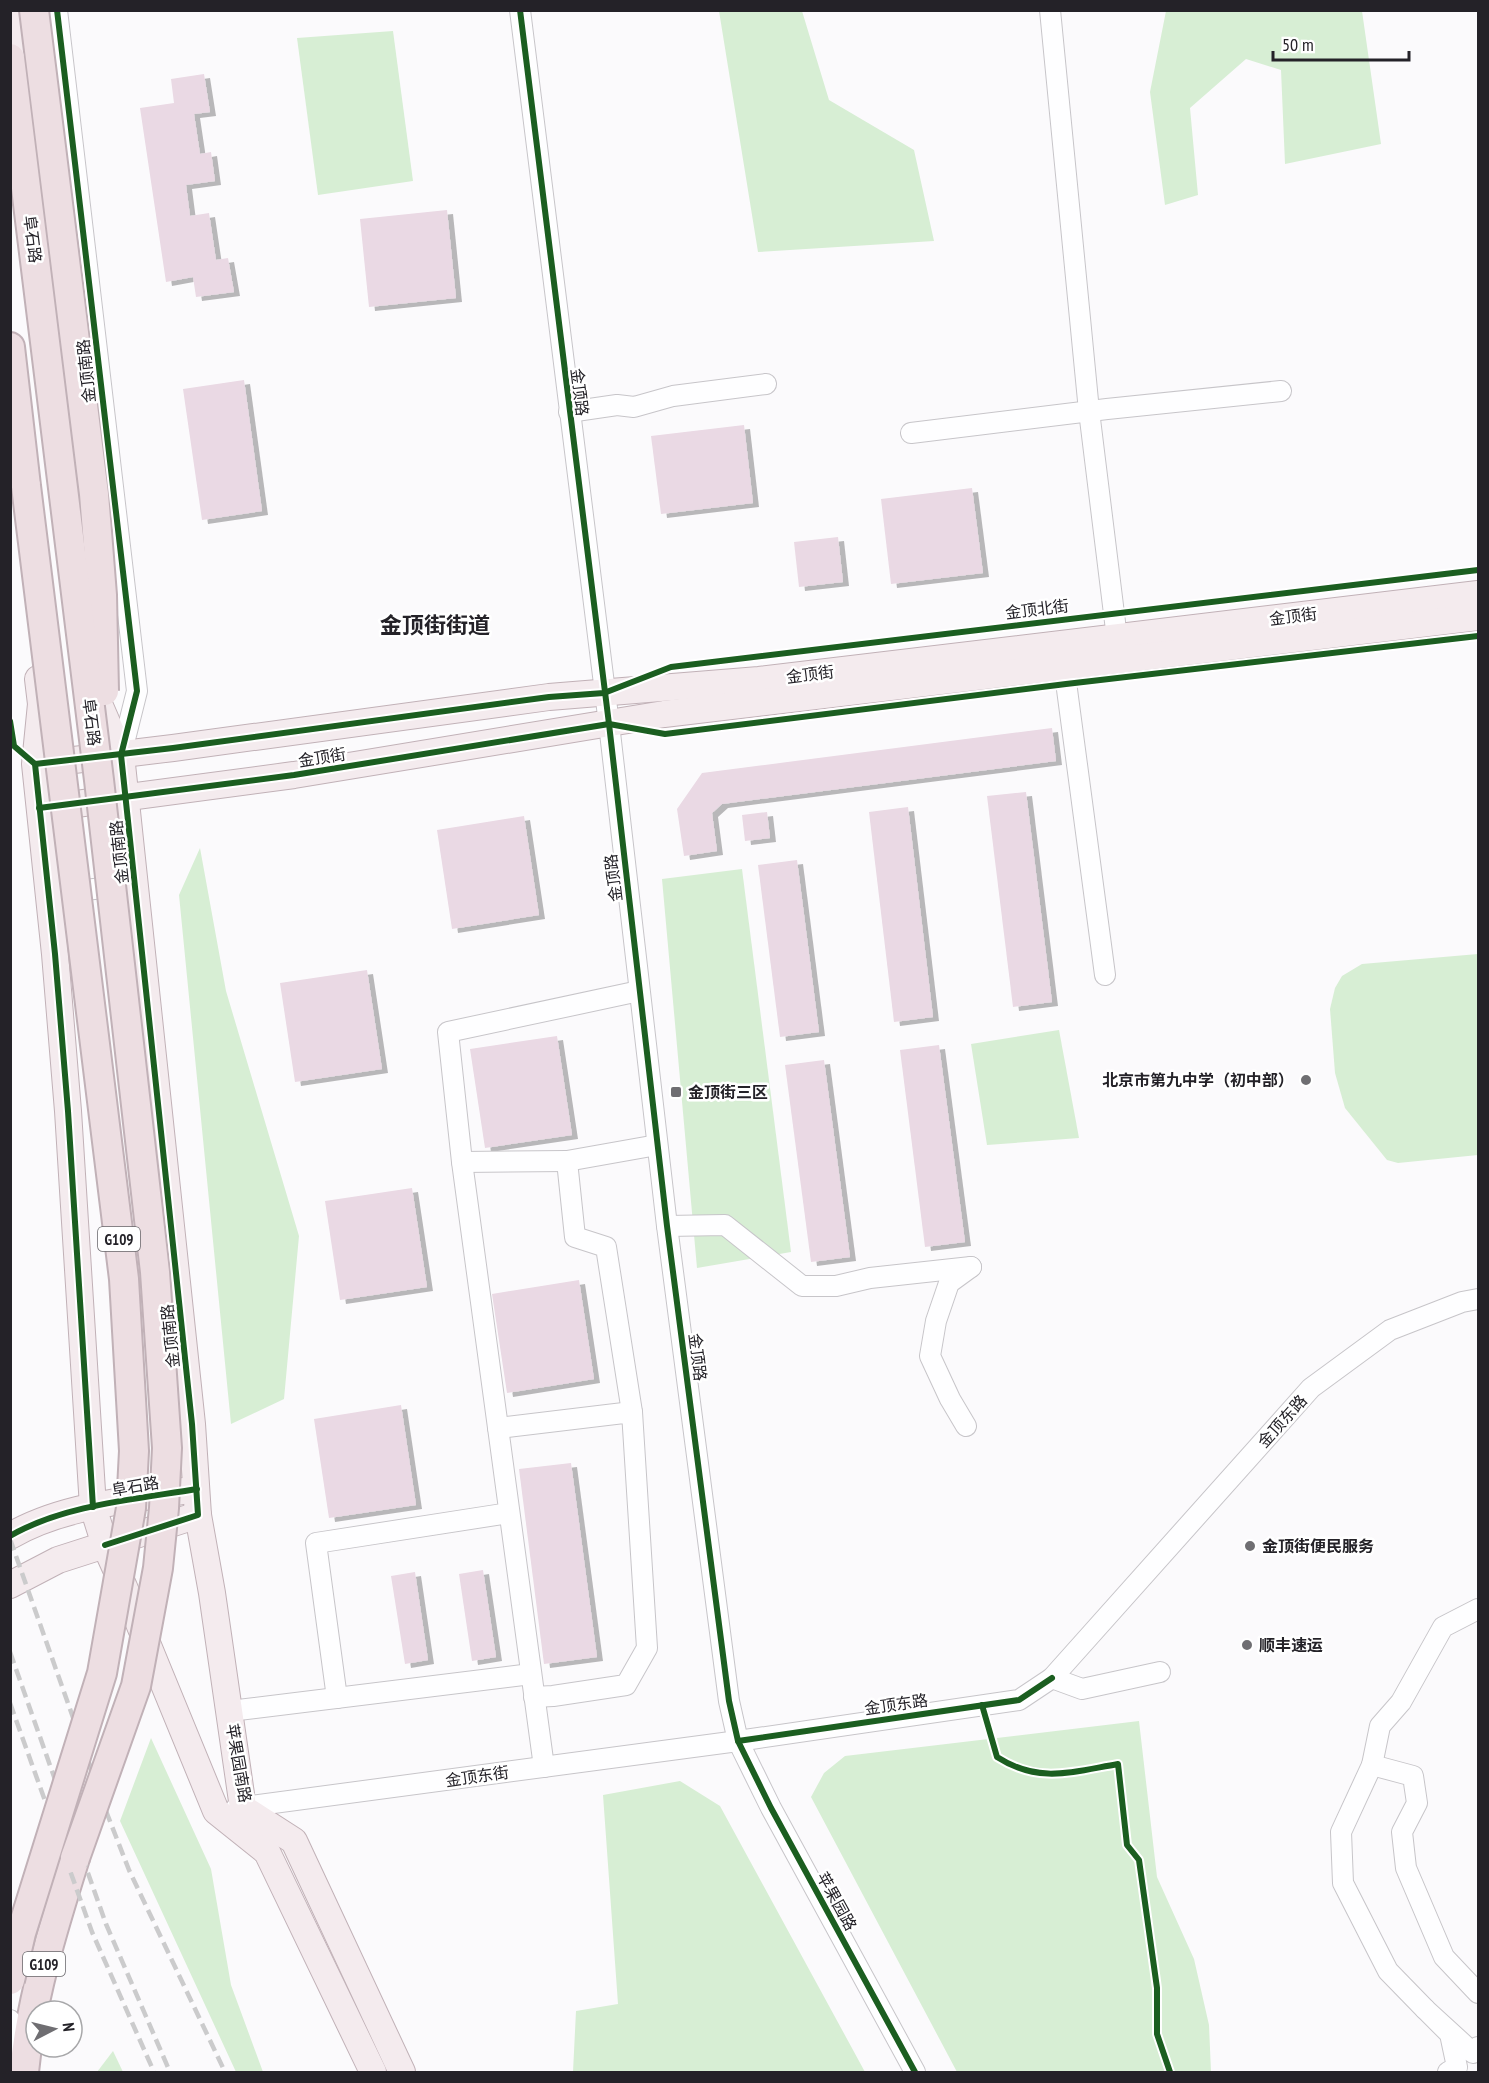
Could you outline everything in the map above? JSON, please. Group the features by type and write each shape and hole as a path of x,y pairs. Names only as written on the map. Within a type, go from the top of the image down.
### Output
{"highway":[{"path":"34,10 94,494 102,595 104,670 99,780"},
{"name":"阜石路","path":"10,58 99,780 155,1272 167,1448 158,1568 136,1686 49,1940 27,2041 23,2073"},
{"name":"阜石路","path":"10,347 124,1280 134,1451 130,1519 102,1673 21,1933 10,1980"},
{"path":"10,443 26,486"}],"main road":[{"name":"金顶南路","path":"11,10 96,696 121,755 192,1424 198,1515"},
{"path":"10,449 41,704 35,765 68,1111 93,1507 105,1545"},
{"name":"金顶街","path":"35,765 549,697 759,680 1479,594"},
{"name":"金顶街","path":"39,808 294,775 664,714 1479,617"},
{"name":"阜石路","path":"10,1536 27,1526 93,1507 197,1489"},
{"path":"10,1586 46,1565 198,1515"},
{"name":"苹果园南路","path":"198,1515 230,1711 243,1808 294,1841 402,2073"},
{"name":"苹果园南路","path":"105,1545 216,1811 267,1852 374,2073"}],"street":[{"name":"金顶南路","path":"57,10 136,691 121,755"},
{"name":"金顶路","path":"520,10 609,724 667,1226 727,1689 738,1741"},
{"path":"1050,10 1089,411 1117,638"},
{"path":"30,161 68,93"},
{"path":"569,412 617,405 634,407 674,396 766,384"},
{"path":"911,433 1281,391"},
{"path":"62,419 110,463"},
{"path":"1064,667 1105,975"},
{"path":"49,894 136,884"},
{"path":"544,1767 462,1162 448,1032 639,991"},
{"path":"462,1162 567,1161 657,1145"},
{"path":"534,1697 626,1685 647,1648 632,1413 606,1247 575,1238 567,1161"},
{"path":"667,1226 724,1225 802,1286 836,1286 870,1278 971,1267 950,1283 936,1321 930,1356 950,1399 966,1426"},
{"name":"金顶东路","path":"738,1741 1019,1700 1052,1678 1311,1388 1390,1330 1462,1302 1479,1299"},
{"path":"498,1428 632,1413"},
{"path":"337,1698 316,1543 509,1513"},
{"path":"1448,2073 1457,2067 1450,2034 1388,1971 1343,1883 1341,1832 1372,1765 1380,1726 1401,1701 1443,1627 1479,1609"},
{"path":"1052,1678 1082,1689 1160,1672"},
{"path":"230,1711 531,1674"},
{"name":"金顶东街","path":"216,1811 738,1741"},
{"name":"苹果园路","path":"738,1741 771,1808 915,2073"},
{"path":"1372,1765 1413,1776 1417,1803 1402,1832 1406,1868 1444,1956 1479,1993"},
{"path":"1425,2009 1473,2053 1479,2048"},
{"name":"阜石路","path":"10,2020 23,2073"}],"green space":[{"path":"719,11 802,11 829,100 914,150 934,241 758,252"},
{"path":"1166,11 1362,11 1381,144 1285,164 1281,70 1246,59 1190,108 1198,195 1165,205 1150,92"},
{"path":"393,31 413,181 318,195 297,38"},
{"path":"200,848 226,991 299,1236 284,1399 231,1424 179,895"},
{"path":"742,869 791,1252 697,1268 662,879"},
{"path":"1478,954 1478,1155 1398,1163 1387,1160 1345,1108 1335,1073 1330,1009 1335,988 1342,976 1362,964"},
{"path":"1059,1030 1079,1138 987,1145 971,1044"},
{"path":"1139,1721 1157,1877 1194,1959 1209,2025 1211,2072 957,2072 811,1797 824,1773 845,1756"},
{"path":"151,1738 211,1869 231,1985 263,2072 236,2072 120,1821"},
{"path":"680,1781 720,1806 865,2072 573,2072 576,2011 618,2004 603,1795"},
{"path":"113,2051 123,2072 97,2072"}],"building":[{"path":"204,74 210,112 194,114 200,154 211,152 215,181 186,185 190,216 209,213 216,260 228,258 234,292 196,297 193,277 166,282 140,108 174,103 171,79"},
{"path":"447,210 456,298 369,307 360,219"},
{"path":"244,380 262,511 202,520 183,389"},
{"path":"744,425 753,503 661,514 651,436"},
{"path":"972,488 983,573 891,584 881,499"},
{"path":"838,537 843,582 799,587 794,542"},
{"path":"1052,728 1056,761 722,804 712,813 717,851 684,856 677,809 702,773"},
{"path":"1026,792 1052,1002 1013,1007 987,796"},
{"path":"908,807 933,1017 894,1022 869,812"},
{"path":"767,812 770,838 745,841 742,815"},
{"path":"524,816 539,915 452,929 437,830"},
{"path":"797,860 819,1032 780,1037 758,865"},
{"path":"367,970 382,1069 295,1082 280,983"},
{"path":"557,1036 572,1135 485,1148 470,1049"},
{"path":"939,1045 965,1242 925,1247 900,1050"},
{"path":"824,1060 850,1257 811,1262 785,1065"},
{"path":"412,1188 427,1287 340,1300 325,1201"},
{"path":"579,1280 594,1379 507,1393 492,1294"},
{"path":"401,1405 416,1505 329,1518 314,1419"},
{"path":"571,1463 597,1657 544,1664 519,1469"},
{"path":"483,1570 496,1657 472,1661 459,1574"},
{"path":"415,1572 428,1660 405,1664 391,1576"}],"railway":[{"path":"10,1539 129,1870 225,2072"},
{"path":"10,1652 106,1924 170,2072"},
{"path":"10,1703 92,1932 154,2072"}],"cycle path":[{"path":"57,10 137,691 121,755 192,1424 198,1515 105,1545"},
{"path":"520,10 609,724 667,1226 729,1701 738,1741 771,1808 915,2072"},
{"name":"金顶北街","path":"35,764 173,748 549,697 604,693 671,667 1478,570"},
{"path":"39,808 294,775 609,724 665,734 1478,636"},
{"path":"10,721 14,746 35,764 55,954 68,1111 93,1507"},
{"path":"10,1536 31,1525 77,1510 197,1489"},
{"path":"738,1741 1019,1700 1052,1678"},
{"path":"982,1705 997,1757 1012,1765 1027,1771 1056,1774 1118,1764 1127,1845 1139,1860 1157,1988 1157,2034 1170,2072"}],"place":[{"name":"北京市第九中学（初中部）","path":"1306,1080"},
{"name":"金顶街三区","path":"676,1092"},
{"name":"金顶街便民服务","path":"1250,1546"},
{"name":"顺丰速运","path":"1247,1645"}],"district":[{"name":"金顶街街道","path":"435,625"}]}
